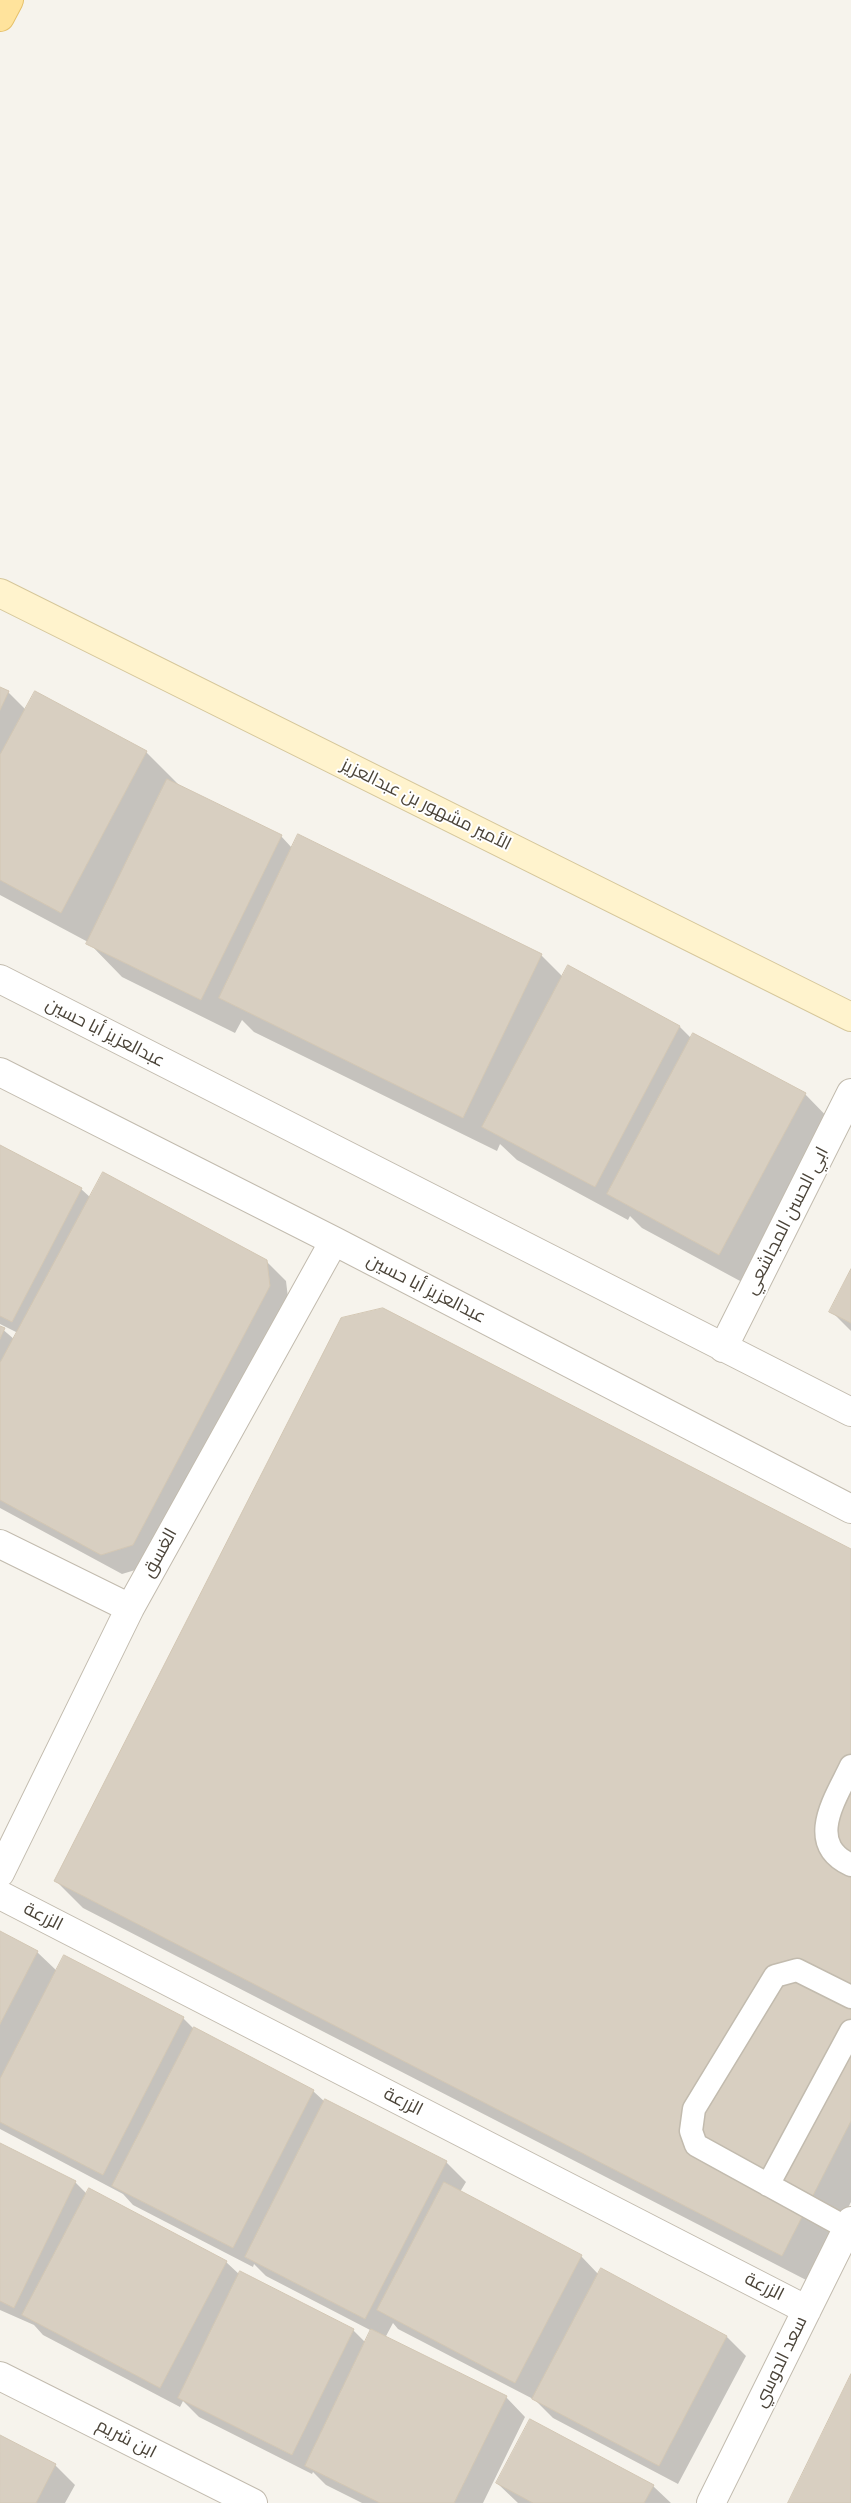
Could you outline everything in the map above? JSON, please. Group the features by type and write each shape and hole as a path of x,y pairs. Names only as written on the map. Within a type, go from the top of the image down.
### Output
{"main road":[{"path":"0,17 9,0"}],"street":[{"name":"الأمير مشهور بن عبدالعزيز","path":"0,593 851,1017"},
{"name":"عبدالعزيز أبا حسين","path":"0,979 851,1412"},
{"name":"عبدالعزيز أبا حسين","path":"0,1072 334,1241 851,1510"},
{"name":"ابي الحسن المجاشعي","path":"723,1348 851,1093"},
{"name":"الغسق","path":"0,1873 130,1608 334,1241"},
{"path":"0,1544 130,1608"},
{"name":"الزرعة","path":"0,1895 807,2310"},
{"name":"سعد الدوسي","path":"710,2503 849,2224"},
{"name":"ابن شريم","path":"0,2376 253,2503"}],"lane":[{"path":"851,1766 826,1819 828,1844 841,1860 851,1865"},
{"path":"849,2224 768,2185 696,2145 691,2131 694,2109 774,1976 797,1970 851,1997"},
{"path":"768,2185 851,2031"}],"building":[{"path":"0,687 9,691 0,710"},
{"path":"35,691 147,751 61,913 0,880 0,755"},
{"path":"167,779 282,835 201,1000 86,944"},
{"path":"298,834 542,954 463,1118 219,998"},
{"path":"568,965 680,1026 595,1187 482,1127"},
{"path":"693,1033 806,1093 719,1255 607,1194"},
{"path":"0,1145 82,1188 12,1322 0,1316"},
{"path":"103,1172 267,1260 270,1286 133,1545 101,1555 0,1500 0,1363"},
{"path":"851,1269 851,1323 829,1312"},
{"path":"383,1308 851,1549 851,2121 782,2256 54,1881 341,1318"},
{"path":"0,1326 5,1328 0,1339"},
{"path":"0,1931 38,1951 0,2024"},
{"path":"64,1955 184,2017 103,2175 0,2122 0,2079"},
{"path":"194,2027 314,2090 233,2248 112,2186"},
{"path":"325,2099 447,2161 365,2319 245,2257"},
{"path":"0,2143 76,2181 14,2308 0,2301"},
{"path":"444,2182 582,2255 515,2383 377,2310"},
{"path":"89,2188 227,2261 160,2388 22,2315"},
{"path":"601,2268 727,2336 659,2466 532,2399"},
{"path":"240,2271 354,2329 292,2455 178,2398"},
{"path":"371,2329 507,2396 454,2503 380,2503 305,2466"},
{"path":"851,2374 851,2503 788,2503"},
{"path":"530,2419 654,2485 644,2503 533,2503 496,2483"},
{"path":"0,2435 56,2464 36,2503 0,2503"}]}
